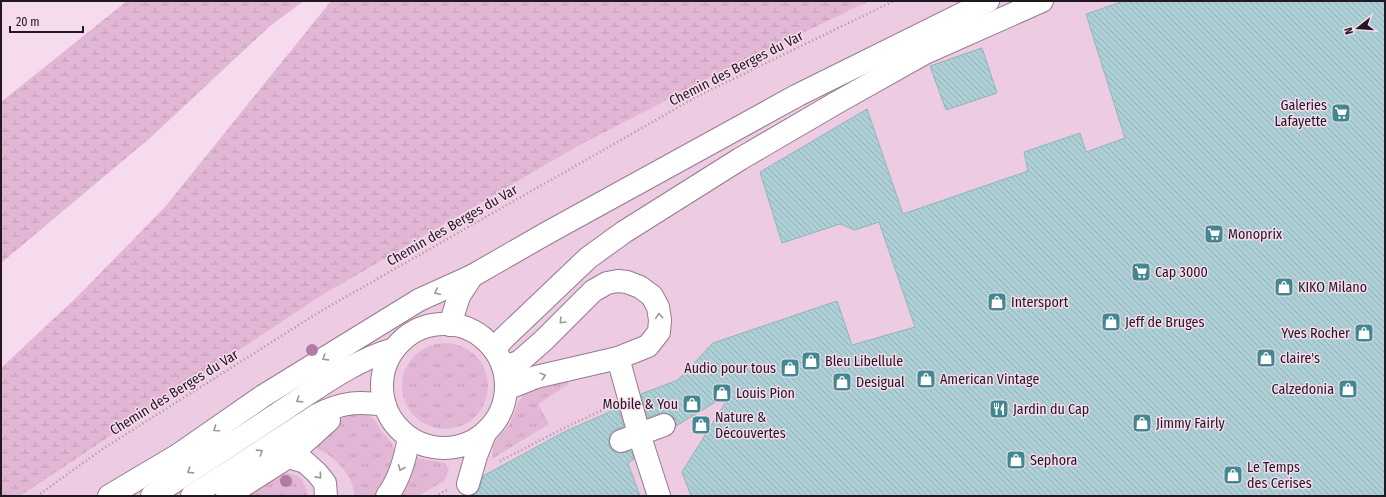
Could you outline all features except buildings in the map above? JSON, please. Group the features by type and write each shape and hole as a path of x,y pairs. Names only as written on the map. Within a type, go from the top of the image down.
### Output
{"street":[{"path":"109,496 178,455 263,396 419,300 472,276 547,232 798,96 988,1"},
{"path":"499,358 504,338 588,258 624,232 740,159 836,102 918,57 1042,1"},
{"path":"450,325 459,296 472,276"},
{"path":"499,358 519,362 544,340 593,291 606,283 618,281 627,282 640,287 652,296 658,308 660,320 659,332 648,346 618,358 536,377 506,389"},
{"path":"444,324 463,327 480,336 499,358 506,378 503,406 496,420 485,433 468,444 448,448 427,446 409,438 394,423 385,405 382,385 385,366 394,349 408,335 425,327 444,324"},
{"path":"152,496 306,395 350,368 378,353 394,349"},
{"path":"618,358 629,398 630,438 659,496"},
{"path":"192,496 317,415 332,407 351,403 385,405"},
{"path":"228,496 288,457 335,414 351,403"},
{"path":"630,438 664,425"},
{"path":"468,481 485,433"},
{"path":"387,496 393,488 404,460 409,438"},
{"path":"288,457 305,462 317,473 325,483 326,496"}],"path":[{"name":"Chemin des Berges du Var","path":"37,496 104,448 322,311 698,96 894,1"},
{"path":"435,496 468,481 517,451 629,398"}],"shaded area":[{"path":"870,1 1385,1 1385,496 20,496 319,297 578,146 727,69"}],"green space":[{"path":"127,1 304,1 270,26 150,138 1,263 1,102"},
{"path":"331,1 870,1 727,69 578,146 319,297 20,496 1,496 1,368 78,296 165,207"},
{"path":"445,343 461,347 475,356 484,370 488,386 484,402 475,416 461,425 445,429 429,425 415,416 406,402 402,386 406,370 415,356 429,347"},
{"path":"566,377 569,384 538,404 549,424 492,459 493,444 509,425 519,401 528,390"},
{"path":"366,413 375,420 381,431 392,443 395,453 392,471 377,496 355,496 352,484 342,467 332,458 313,446 314,443 347,415"},
{"path":"417,458 445,463 449,469 444,481 418,496 399,496 412,461"},
{"path":"284,472 295,475 301,479 305,485 308,496 240,496"}],"place":[{"name":"Galeries Lafayette","path":"1341,113"},
{"name":"Monoprix","path":"1214,234"},
{"name":"Cap 3000","path":"1141,272"},
{"name":"KIKO Milano","path":"1284,287"},
{"name":"Intersport","path":"997,302"},
{"name":"Jeff de Bruges","path":"1111,322"},
{"name":"Yves Rocher","path":"1364,333"},
{"name":"claire's","path":"1266,358"},
{"name":"Bleu Libellule","path":"811,361"},
{"name":"Audio pour tous","path":"790,368"},
{"name":"American Vintage","path":"926,379"},
{"name":"Desigual","path":"842,382"},
{"name":"Calzedonia","path":"1348,389"},
{"name":"Louis Pion","path":"722,393"},
{"name":"Mobile & You","path":"692,404"},
{"name":"Jardin du Cap","path":"999,409"},
{"name":"Jimmy Fairly","path":"1142,423"},
{"name":"Nature & Découvertes","path":"701,425"},
{"name":"Sephora","path":"1016,460"},
{"name":"Le Temps des Cerises","path":"1233,475"}]}
